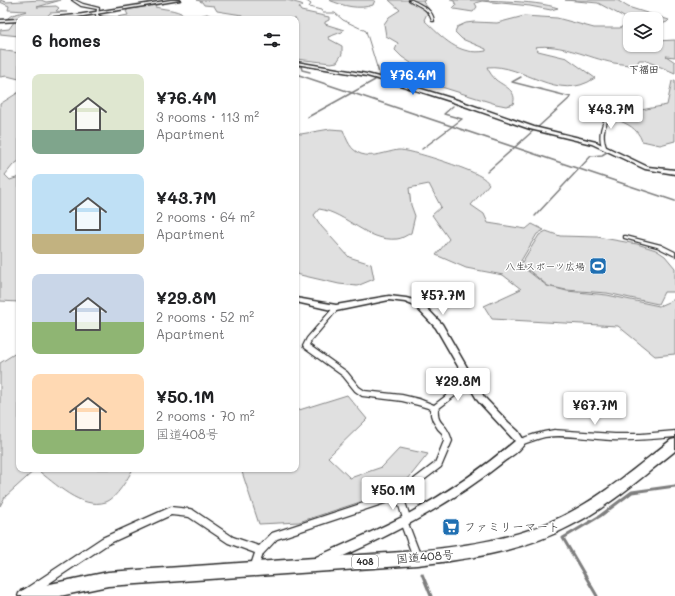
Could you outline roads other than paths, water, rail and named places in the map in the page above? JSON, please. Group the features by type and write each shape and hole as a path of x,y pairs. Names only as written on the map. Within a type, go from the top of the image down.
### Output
{"highway":[{"name":"国道408号","path":"26,596 108,579 204,574 254,568 417,558 462,553 492,547 550,529 589,508 675,444"}],"main road":[{"path":"77,16 178,0"},
{"path":"0,21 16,20"}],"street":[{"path":"73,0 82,5 98,9 98,13 96,15 98,16"},
{"path":"410,0 429,10 432,13 433,20"},
{"path":"299,63 367,74 452,100 532,128 583,139 604,147 647,168 675,172"},
{"path":"604,147 601,139 601,132 610,113"},
{"path":"626,237 659,246 675,254"},
{"path":"299,301 336,308 389,298 406,300 418,304 439,326 481,399 521,442"},
{"path":"336,308 309,340 306,346 345,374 357,389 364,394 402,398 435,408"},
{"path":"254,568 260,551 275,536 399,495 438,465 448,441 445,431 438,426 433,413 435,408 470,381"},
{"path":"310,565 406,521 462,486 505,456 521,442 532,437 548,433 568,432 624,438 675,434"},
{"path":"399,495 417,558"},
{"path":"22,596 105,541 171,511 190,513 231,540 260,551"}],"waterway":[{"path":"305,0 311,4 309,7 321,10 323,13 335,13 343,20 366,31 377,67"},
{"path":"199,16 207,14 211,16"},
{"path":"301,66 302,70 310,72"},
{"path":"377,66 380,77"},
{"path":"299,75 352,93"},
{"path":"521,77 512,82 571,97 537,128"},
{"path":"352,93 375,80"},
{"path":"308,117 352,93"},
{"path":"352,93 452,126"},
{"path":"452,126 462,119 444,114 453,106"},
{"path":"422,149 452,126"},
{"path":"452,126 515,147"},
{"path":"515,147 534,130"},
{"path":"487,172 515,147"},
{"path":"515,147 579,169"},
{"path":"579,169 591,156 602,155 607,152"},
{"path":"535,216 579,169"},
{"path":"579,169 675,201"},
{"path":"597,596 563,538 600,516 632,492 675,486"},
{"path":"422,574 431,596"}],"place":[{"name":"八生スポーツ広場","path":"598,266"},
{"name":"ファミリーマート","path":"451,527"}],"district":[{"name":"下福田","path":"644,69"}]}
